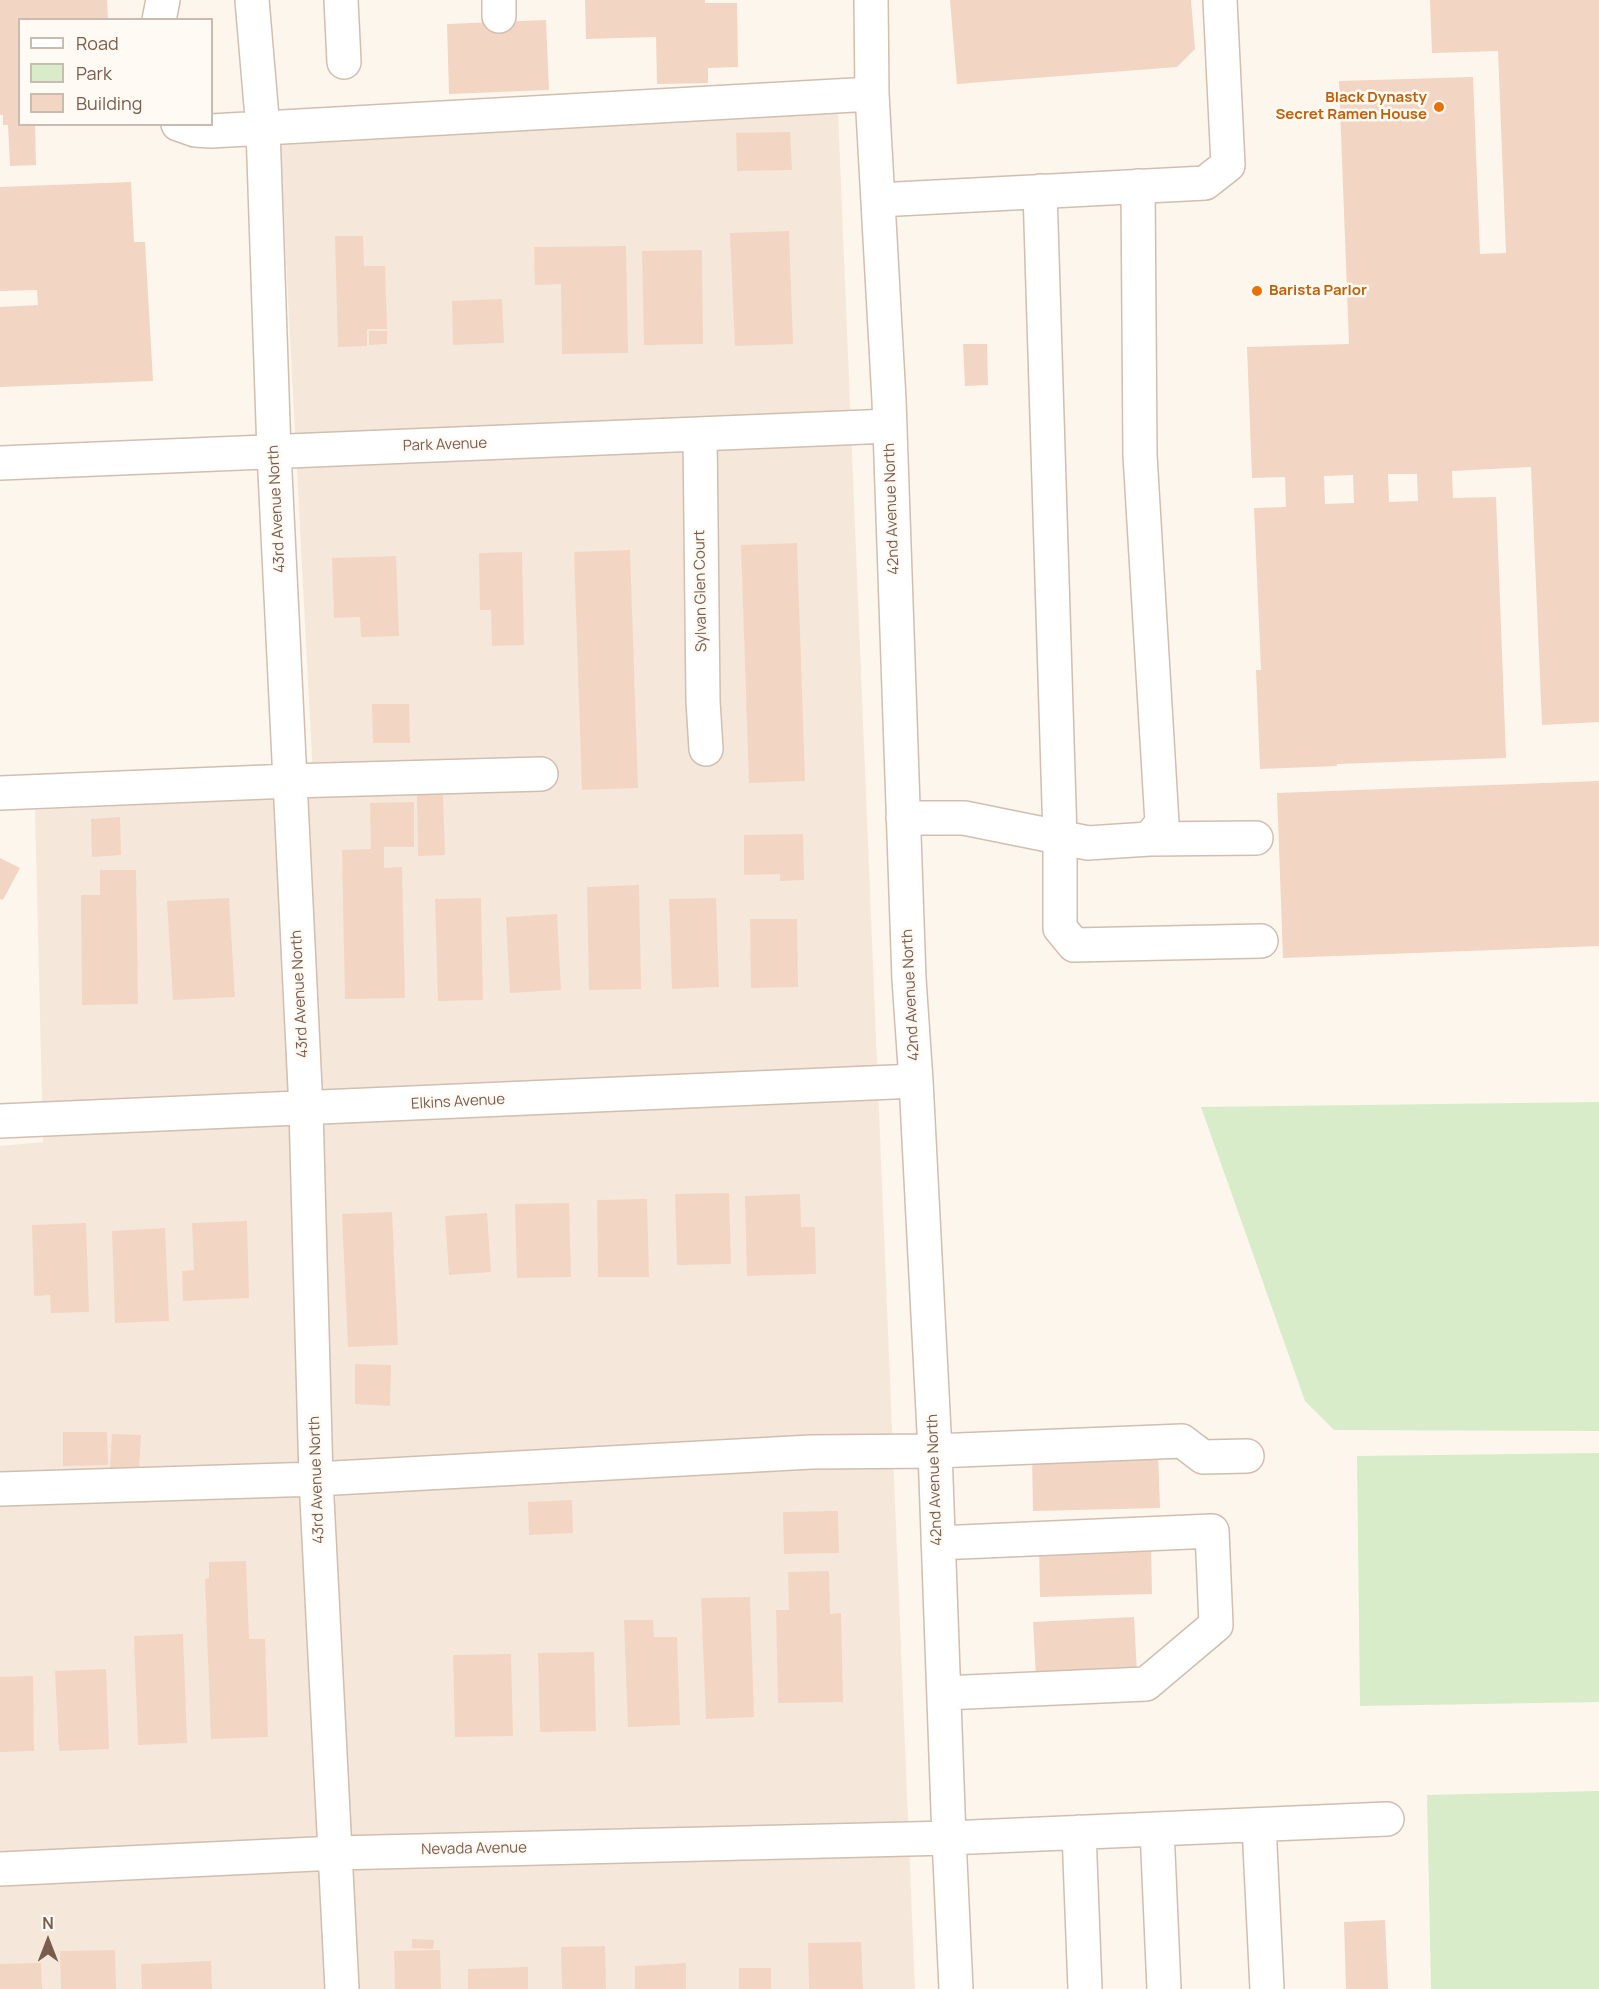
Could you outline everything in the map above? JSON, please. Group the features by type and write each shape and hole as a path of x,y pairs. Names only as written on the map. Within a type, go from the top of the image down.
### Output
{"street":[{"path":"159,18 163,0"},
{"name":"43rd Avenue North","path":"252,0 263,129 274,452 306,1109 316,1479 342,1989"},
{"path":"341,0 344,62"},
{"name":"42nd Avenue North","path":"871,0 872,94 890,426 909,979 935,1451 948,1838 956,1989"},
{"path":"878,200 1205,183 1228,165 1220,0"},
{"path":"184,126 195,130 211,131 263,129 872,94"},
{"path":"1138,186 1140,455 1162,823 1149,839"},
{"path":"1040,190 1060,837 1060,928 1074,945 1262,941"},
{"name":"Park Avenue","path":"0,463 890,426"},
{"name":"Sylvan Glen Court","path":"700,434 705,749"},
{"path":"0,793 290,781 541,774"},
{"path":"903,818 964,818 1088,843 1149,839 1256,838"},
{"name":"Elkins Avenue","path":"0,1121 916,1081"},
{"path":"0,1489 316,1479 763,1455 1182,1441 1203,1457 1247,1456"},
{"path":"938,1543 1212,1531 1216,1625 1146,1684 944,1694"},
{"name":"Nevada Avenue","path":"0,1869 336,1853 948,1838 1388,1819"},
{"path":"1259,1825 1267,1989"},
{"path":"1157,1829 1164,1989"},
{"path":"1079,1832 1086,1989"}],"shaded area":[{"path":"838,111 915,1989 0,1989 0,1146 43,1142 35,810 314,797 280,145"}],"green space":[{"path":"1599,1102 1599,1431 1334,1430 1305,1401 1201,1107"},
{"path":"1599,1453 1599,1702 1360,1706 1357,1456"},
{"path":"1599,1791 1599,1989 1431,1989 1427,1795"}],"building":[{"path":"0,0 107,0 108,18 18,18 18,126 35,126 36,165 10,166 8,125 3,125 3,115 0,115"},
{"path":"585,0 705,0 705,3 737,3 738,67 708,68 708,83 657,84 656,37 586,39"},
{"path":"950,0 1191,0 1195,49 1177,67 957,84"},
{"path":"1430,0 1599,0 1599,722 1542,725 1531,467 1452,471 1453,498 1496,497 1506,758 1260,769 1256,670 1261,670 1254,508 1286,507 1285,477 1252,478 1247,347 1349,344 1339,81 1473,77 1480,254 1506,253 1498,51 1432,53","holes":["1388,474 1417,474 1418,501 1389,502","1353,475 1354,503 1325,504 1324,476"]},
{"path":"546,20 549,90 449,94 447,24"},
{"path":"790,132 792,170 737,171 736,133"},
{"path":"131,182 134,242 145,242 153,381 0,387 0,307 38,305 37,290 0,291 0,187"},
{"path":"789,231 793,344 735,346 730,233"},
{"path":"335,236 363,236 364,266 385,266 387,329 367,329 367,346 338,347"},
{"path":"626,246 628,353 562,354 561,284 535,285 534,247"},
{"path":"702,250 703,344 644,345 642,251"},
{"path":"502,299 504,343 453,345 452,301"},
{"path":"369,331 387,331 387,344 369,345"},
{"path":"963,344 987,344 988,385 965,386"},
{"path":"797,543 805,781 749,783 741,545"},
{"path":"630,550 638,788 582,790 574,552"},
{"path":"522,552 524,645 492,646 491,610 480,610 479,553"},
{"path":"396,556 399,636 361,637 360,617 334,618 332,558"},
{"path":"372,704 409,704 410,743 373,743"},
{"path":"1599,781 1599,946 1283,958 1277,793"},
{"path":"443,794 445,855 418,856 417,795"},
{"path":"414,802 414,847 384,847 384,868 402,867 405,998 345,999 342,850 371,849 370,803"},
{"path":"120,817 121,855 92,857 91,819"},
{"path":"803,834 804,880 780,881 780,874 744,875 744,835"},
{"path":"0,858 20,868 3,900 0,899"},
{"path":"100,870 136,870 138,1004 82,1005 81,895 100,895"},
{"path":"639,885 641,989 589,990 587,887"},
{"path":"229,898 235,997 173,1000 167,901"},
{"path":"481,898 483,1000 438,1001 435,899"},
{"path":"716,898 719,987 672,989 669,899"},
{"path":"557,914 561,990 510,993 506,917"},
{"path":"750,919 797,919 798,987 751,988"},
{"path":"729,1193 731,1264 677,1265 675,1194"},
{"path":"800,1194 801,1227 815,1227 816,1274 747,1276 745,1196"},
{"path":"647,1199 649,1277 598,1277 597,1200"},
{"path":"569,1203 571,1277 517,1278 515,1204"},
{"path":"392,1212 398,1345 348,1347 342,1214"},
{"path":"487,1213 491,1272 449,1275 445,1216"},
{"path":"247,1221 249,1298 183,1301 182,1271 194,1270 192,1223"},
{"path":"86,1223 89,1312 51,1313 50,1295 34,1296 32,1225"},
{"path":"165,1228 169,1321 115,1323 112,1231"},
{"path":"355,1364 391,1365 390,1406 355,1404"},
{"path":"63,1432 107,1432 108,1465 63,1466"},
{"path":"112,1434 141,1435 139,1469 110,1468"},
{"path":"1158,1452 1160,1508 1033,1511 1032,1456"},
{"path":"572,1500 573,1533 529,1535 528,1502"},
{"path":"838,1511 839,1553 784,1554 783,1512"},
{"path":"1151,1543 1152,1594 1040,1597 1039,1546"},
{"path":"246,1561 249,1639 265,1639 268,1737 211,1739 205,1579 209,1578 209,1562"},
{"path":"829,1571 830,1614 841,1613 843,1702 778,1703 776,1610 789,1610 788,1572"},
{"path":"750,1597 754,1717 706,1719 701,1598"},
{"path":"1134,1617 1137,1672 1036,1677 1033,1622"},
{"path":"624,1620 653,1620 654,1637 677,1637 680,1725 628,1727"},
{"path":"183,1634 187,1743 138,1745 134,1636"},
{"path":"594,1652 596,1731 540,1732 538,1653"},
{"path":"511,1654 513,1736 455,1737 453,1655"},
{"path":"106,1669 109,1749 59,1751 55,1671"},
{"path":"33,1676 34,1751 0,1752 0,1677"},
{"path":"1385,1920 1388,1989 1346,1989 1344,1922"},
{"path":"412,1939 434,1940 433,1949 412,1948"},
{"path":"861,1942 863,1989 809,1989 808,1943"},
{"path":"605,1946 606,1989 562,1989 561,1947"},
{"path":"115,1950 116,1989 61,1989 60,1951"},
{"path":"440,1950 441,1989 395,1989 394,1951"},
{"path":"211,1961 212,1989 142,1989 141,1964"},
{"path":"41,1963 42,1989 0,1989 0,1964"},
{"path":"686,1963 686,1989 635,1989 635,1966"},
{"path":"528,1967 528,1989 468,1989 468,1969"},
{"path":"739,1968 771,1968 771,1989 739,1989"}],"place":[{"name":"Black Dynasty Secret Ramen House","path":"1439,107"},
{"name":"Barista Parlor","path":"1257,291"}]}
